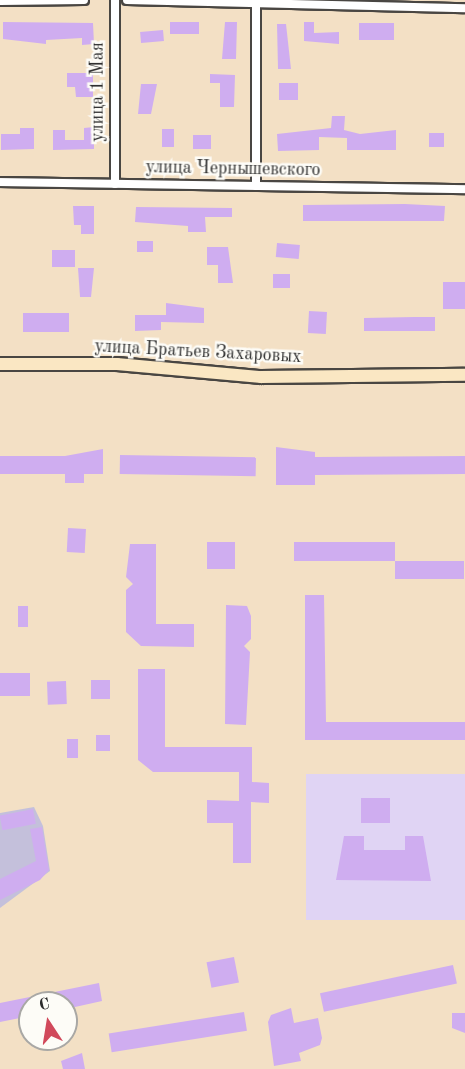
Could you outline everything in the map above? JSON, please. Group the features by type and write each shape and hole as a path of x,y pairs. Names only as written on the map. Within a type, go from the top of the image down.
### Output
{"main road":[{"name":"улица Братьев Захаровых","path":"0,364 117,364 261,377 465,375"}],"street":[{"path":"0,1 84,0"},
{"name":"улица 1 Мая","path":"115,0 115,184"},
{"path":"127,0 465,8"},
{"path":"255,186 256,2"},
{"name":"улица Чернышевского","path":"0,182 465,189"}],"shaded area":[{"path":"306,774 465,774 465,920 306,920"},
{"path":"34,807 43,826 50,871 0,908 0,813"}],"building":[{"path":"3,22 93,23 94,44 82,45 82,38 46,40 46,44 3,39"},
{"path":"170,22 199,22 199,34 170,34"},
{"path":"225,22 237,22 236,59 222,59"},
{"path":"304,22 314,22 314,33 339,32 339,44 304,41"},
{"path":"359,23 394,23 394,40 359,40"},
{"path":"277,24 286,24 291,69 278,69"},
{"path":"163,30 164,41 141,43 140,32"},
{"path":"67,73 93,73 93,97 76,97 75,87 67,87"},
{"path":"210,74 235,75 234,107 220,107 220,83 210,83"},
{"path":"279,83 298,83 298,100 279,100"},
{"path":"141,84 157,84 151,114 138,114"},
{"path":"332,116 345,116 344,130 360,134 396,130 396,150 347,150 347,138 319,137 319,150 278,151 277,134 331,128"},
{"path":"94,127 94,149 53,150 53,130 65,130 65,140 84,140 84,128"},
{"path":"20,128 34,128 34,149 1,150 1,134 20,134"},
{"path":"162,129 174,129 174,147 162,147"},
{"path":"429,133 444,133 444,147 429,147"},
{"path":"193,135 211,135 211,149 193,149"},
{"path":"303,205 445,206 444,221 303,221"},
{"path":"73,206 94,206 94,234 81,234 81,225 74,225"},
{"path":"136,207 232,208 232,217 205,217 206,232 188,232 188,226 135,222"},
{"path":"137,241 153,241 153,252 137,252"},
{"path":"277,243 300,245 299,259 276,257"},
{"path":"207,247 228,247 233,283 218,283 218,265 207,265"},
{"path":"52,250 75,250 75,267 52,267"},
{"path":"78,268 94,268 91,297 80,297"},
{"path":"273,274 290,274 290,288 273,288"},
{"path":"443,282 465,282 465,309 443,309"},
{"path":"166,303 204,308 204,323 161,322 161,330 135,331 135,315 166,315"},
{"path":"309,311 327,312 326,334 308,333"},
{"path":"23,313 69,313 69,332 23,332"},
{"path":"435,317 435,331 364,331 364,318"},
{"path":"276,447 315,452 315,457 465,456 465,474 315,475 315,485 276,485"},
{"path":"103,449 103,474 84,474 84,483 65,483 65,474 0,474 0,456 65,456"},
{"path":"120,455 256,457 256,476 120,474"},
{"path":"68,528 86,529 85,553 67,552"},
{"path":"207,542 235,542 235,569 207,569"},
{"path":"294,542 395,542 395,561 294,561"},
{"path":"130,544 156,544 156,624 194,624 194,647 141,646 126,632 126,590 133,584 126,577"},
{"path":"395,561 464,561 464,579 395,579"},
{"path":"305,595 324,595 326,722 465,722 465,740 305,740"},
{"path":"226,605 247,606 251,616 251,639 244,646 250,652 246,725 225,724"},
{"path":"18,606 28,606 28,627 18,627"},
{"path":"138,669 165,669 165,747 252,747 252,782 269,783 269,803 251,802 251,863 233,863 233,823 207,823 207,800 239,801 239,772 153,772 138,760"},
{"path":"0,673 30,673 30,696 0,696"},
{"path":"91,680 110,680 110,699 91,699"},
{"path":"66,681 67,704 48,705 47,682"},
{"path":"96,735 110,735 110,751 96,751"},
{"path":"67,739 78,739 78,758 67,758"},
{"path":"361,798 390,798 390,823 361,823"},
{"path":"33,809 36,824 2,830 0,815"},
{"path":"42,827 49,870 40,880 0,900 0,879 36,861 30,829"},
{"path":"344,836 364,836 364,850 405,850 405,836 423,836 431,881 336,880"},
{"path":"234,957 239,983 211,988 207,962"},
{"path":"453,965 457,984 324,1012 320,993"},
{"path":"99,983 102,1001 78,1006 78,991 59,991"},
{"path":"18,999 18,1018 0,1022 0,1003"},
{"path":"291,1008 294,1023 318,1018 322,1038 320,1045 299,1053 301,1061 274,1066 268,1022 271,1015"},
{"path":"244,1012 247,1031 112,1052 109,1033"},
{"path":"452,1013 465,1013 465,1033 452,1028"},
{"path":"82,1053 85,1069 63,1069 61,1061"}]}
